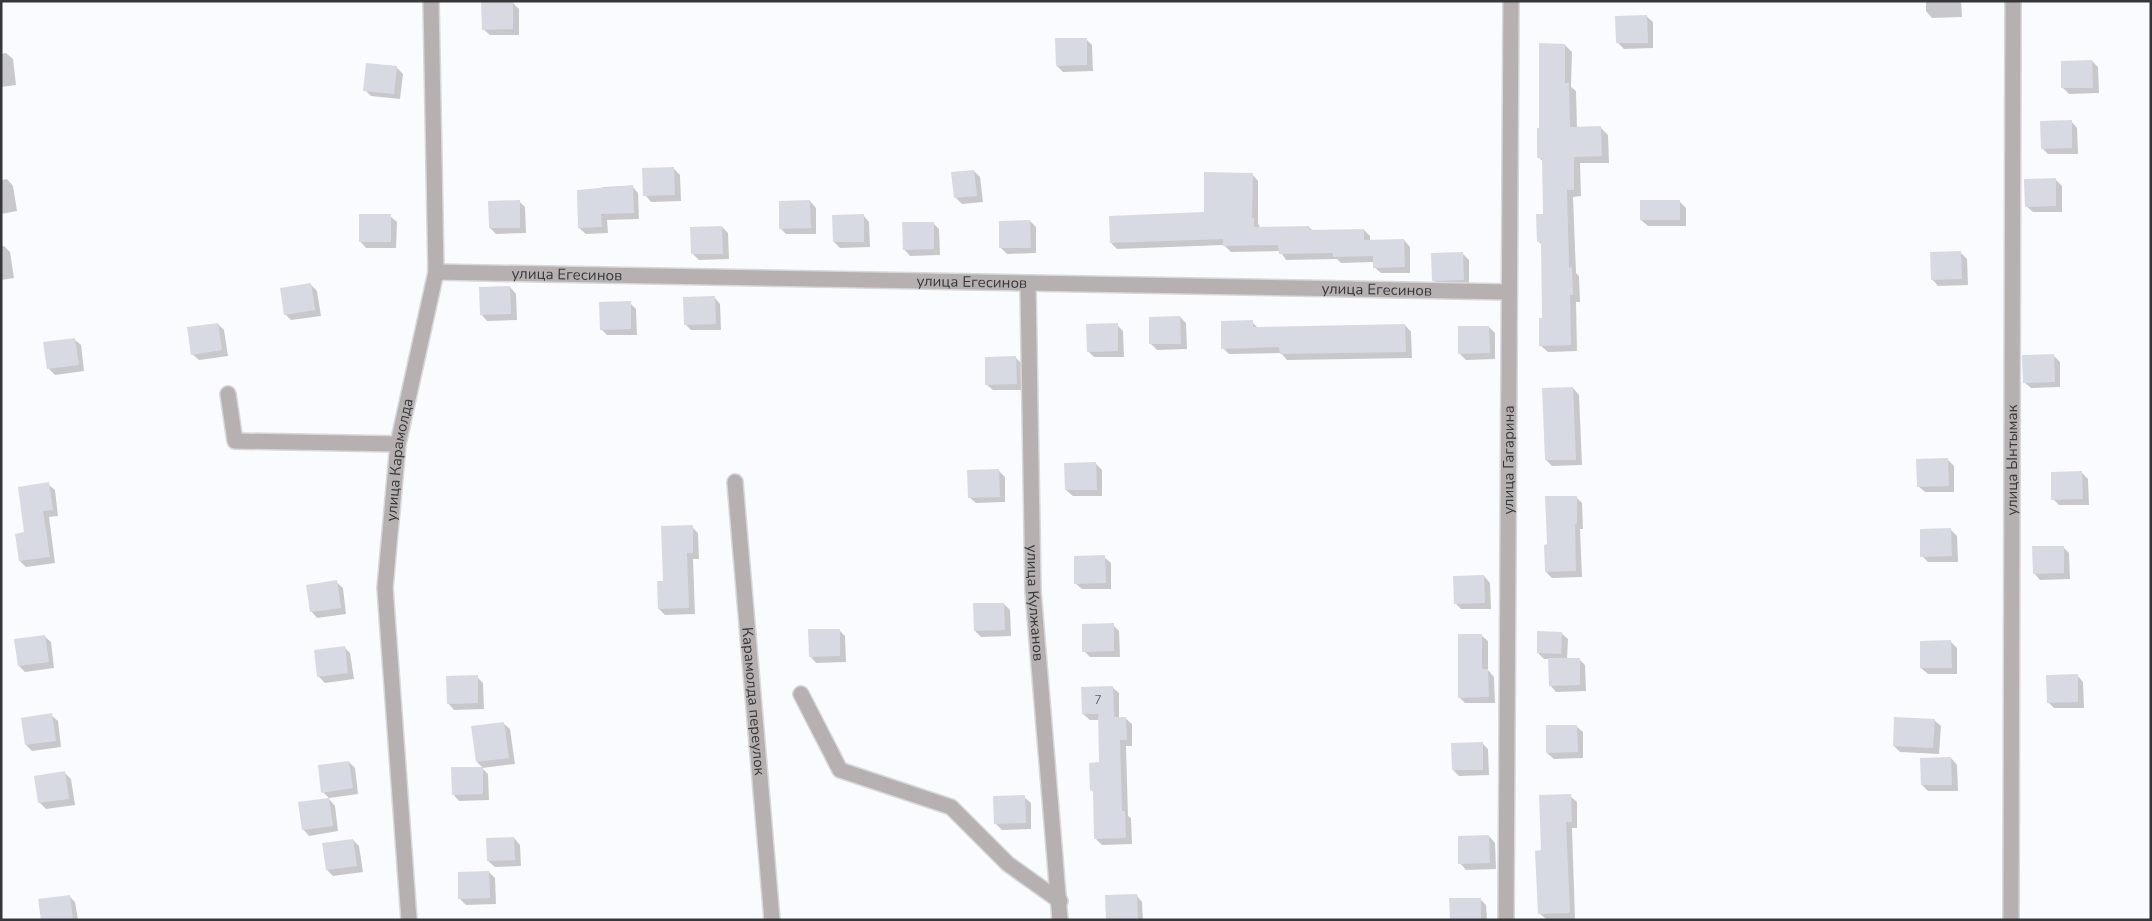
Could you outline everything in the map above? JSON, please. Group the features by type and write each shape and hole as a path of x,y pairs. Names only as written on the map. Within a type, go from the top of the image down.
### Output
{"street":[{"name":"улица Карамолда","path":"409,920 385,588 398,444 436,272 431,1"},
{"name":"улица Гагарина","path":"1506,920 1511,1"},
{"name":"улица Ынтымак","path":"2011,920 2013,1"},
{"name":"улица Егесинов","path":"436,272 1028,285 1509,292"},
{"name":"улица Кулжанов","path":"1028,285 1032,591 1060,901 1060,920"},
{"path":"228,394 235,441 398,444"},
{"name":"Карамолда переулок","path":"735,482 772,920"},
{"path":"801,694 840,770 951,807 1008,864 1060,901"}],"building":[{"path":"513,1 513,29 482,30 481,2"},
{"path":"1647,15 1648,43 1616,43 1615,16"},
{"path":"1055,38 1087,38 1087,65 1056,66"},
{"path":"1539,43 1565,44 1565,83 1569,83 1570,127 1601,126 1602,156 1574,157 1574,190 1567,190 1569,268 1572,267 1573,295 1570,295 1571,345 1539,346 1539,318 1542,318 1541,242 1537,242 1536,214 1543,214 1542,158 1537,158"},
{"path":"2092,60 2093,88 2061,88 2061,61"},
{"path":"366,63 397,66 394,94 363,91"},
{"path":"2072,120 2072,148 2041,149 2040,121"},
{"path":"674,167 675,195 643,196 642,168"},
{"path":"974,170 977,196 954,198 951,172"},
{"path":"1204,172 1253,173 1252,218 1254,218 1254,227 1309,226 1310,230 1364,229 1364,240 1404,239 1405,267 1373,268 1373,256 1333,257 1333,253 1279,254 1278,245 1223,246 1223,239 1110,243 1109,216 1204,212"},
{"path":"2056,178 2056,206 2025,207 2024,179"},
{"path":"633,185 634,213 601,214 602,227 578,228 577,190"},
{"path":"520,200 520,228 489,228 488,201"},
{"path":"810,200 811,228 779,229 779,201"},
{"path":"1640,200 1680,200 1680,220 1640,220"},
{"path":"359,214 391,214 391,242 359,242"},
{"path":"864,214 864,242 833,242 832,215"},
{"path":"1030,220 1031,248 999,248 999,221"},
{"path":"902,222 934,222 934,249 903,250"},
{"path":"722,226 723,254 691,254 690,227"},
{"path":"1961,251 1962,279 1931,280 1930,252"},
{"path":"1463,252 1464,280 1432,281 1431,253"},
{"path":"311,283 315,310 284,315 280,288"},
{"path":"510,286 511,314 480,315 479,287"},
{"path":"715,296 716,324 684,325 683,297"},
{"path":"631,301 631,329 600,330 599,302"},
{"path":"1180,316 1181,344 1149,344 1149,317"},
{"path":"1253,320 1253,327 1405,324 1406,352 1280,354 1279,347 1221,349 1221,321"},
{"path":"218,323 222,350 191,355 187,327"},
{"path":"1118,323 1118,351 1087,352 1086,324"},
{"path":"1458,326 1489,326 1490,353 1458,354"},
{"path":"75,338 79,365 47,369 43,342"},
{"path":"2054,354 2055,382 2023,383 2022,355"},
{"path":"1016,356 1017,384 985,385 985,357"},
{"path":"1573,387 1576,460 1545,460 1542,388"},
{"path":"1948,458 1949,486 1917,487 1916,459"},
{"path":"1096,462 1097,490 1065,490 1064,463"},
{"path":"999,469 1000,497 968,498 967,470"},
{"path":"2082,471 2083,499 2051,500 2051,472"},
{"path":"49,482 53,510 43,511 50,557 19,561 15,534 24,532 18,487"},
{"path":"1545,496 1577,496 1577,523 1575,524 1576,571 1545,572 1544,545 1547,544"},
{"path":"693,525 693,553 687,553 689,608 658,609 657,581 663,581 661,526"},
{"path":"1951,528 1952,556 1920,557 1920,529"},
{"path":"2032,546 2064,546 2064,573 2033,574"},
{"path":"1105,555 1106,583 1074,584 1074,556"},
{"path":"1484,575 1485,603 1454,604 1453,576"},
{"path":"337,580 341,608 310,612 306,585"},
{"path":"973,603 1004,603 1005,630 974,631"},
{"path":"1114,623 1114,651 1082,652 1082,624"},
{"path":"808,629 840,629 840,656 809,657"},
{"path":"1537,631 1562,632 1561,654 1537,653"},
{"path":"1458,634 1482,634 1482,669 1488,669 1489,697 1458,698"},
{"path":"45,635 49,662 18,666 14,639"},
{"path":"1951,640 1952,668 1920,668 1920,641"},
{"path":"345,646 348,673 317,677 314,650"},
{"path":"1548,658 1580,658 1580,685 1549,686"},
{"path":"2078,674 2078,702 2047,703 2046,675"},
{"path":"478,675 478,703 447,704 446,676"},
{"path":"1113,686 1114,717 1126,717 1127,740 1120,740 1122,811 1125,811 1126,838 1094,839 1093,790 1090,790 1089,763 1099,762 1098,714 1082,714 1081,687"},
{"path":"52,713 56,741 25,745 21,718"},
{"path":"1894,717 1935,719 1933,748 1893,746"},
{"path":"504,722 509,758 476,762 471,726"},
{"path":"1546,725 1577,725 1578,752 1546,753"},
{"path":"1483,742 1483,770 1452,770 1451,743"},
{"path":"1951,757 1952,785 1921,785 1920,758"},
{"path":"349,761 353,788 321,793 318,765"},
{"path":"451,767 483,767 483,794 452,795"},
{"path":"65,771 69,799 38,803 34,776"},
{"path":"1571,794 1572,822 1566,822 1570,913 1538,914 1535,851 1541,850 1539,795"},
{"path":"1025,795 1026,823 994,824 993,796"},
{"path":"329,798 333,826 302,830 298,802"},
{"path":"1489,835 1490,863 1458,864 1458,836"},
{"path":"514,837 515,860 487,861 486,838"},
{"path":"353,839 357,866 326,870 322,843"},
{"path":"489,871 490,898 458,899 458,872"},
{"path":"1137,894 1138,920 1106,920 1105,895"},
{"path":"70,895 73,920 41,920 38,899"},
{"path":"1449,898 1481,898 1481,920 1450,920"}]}
